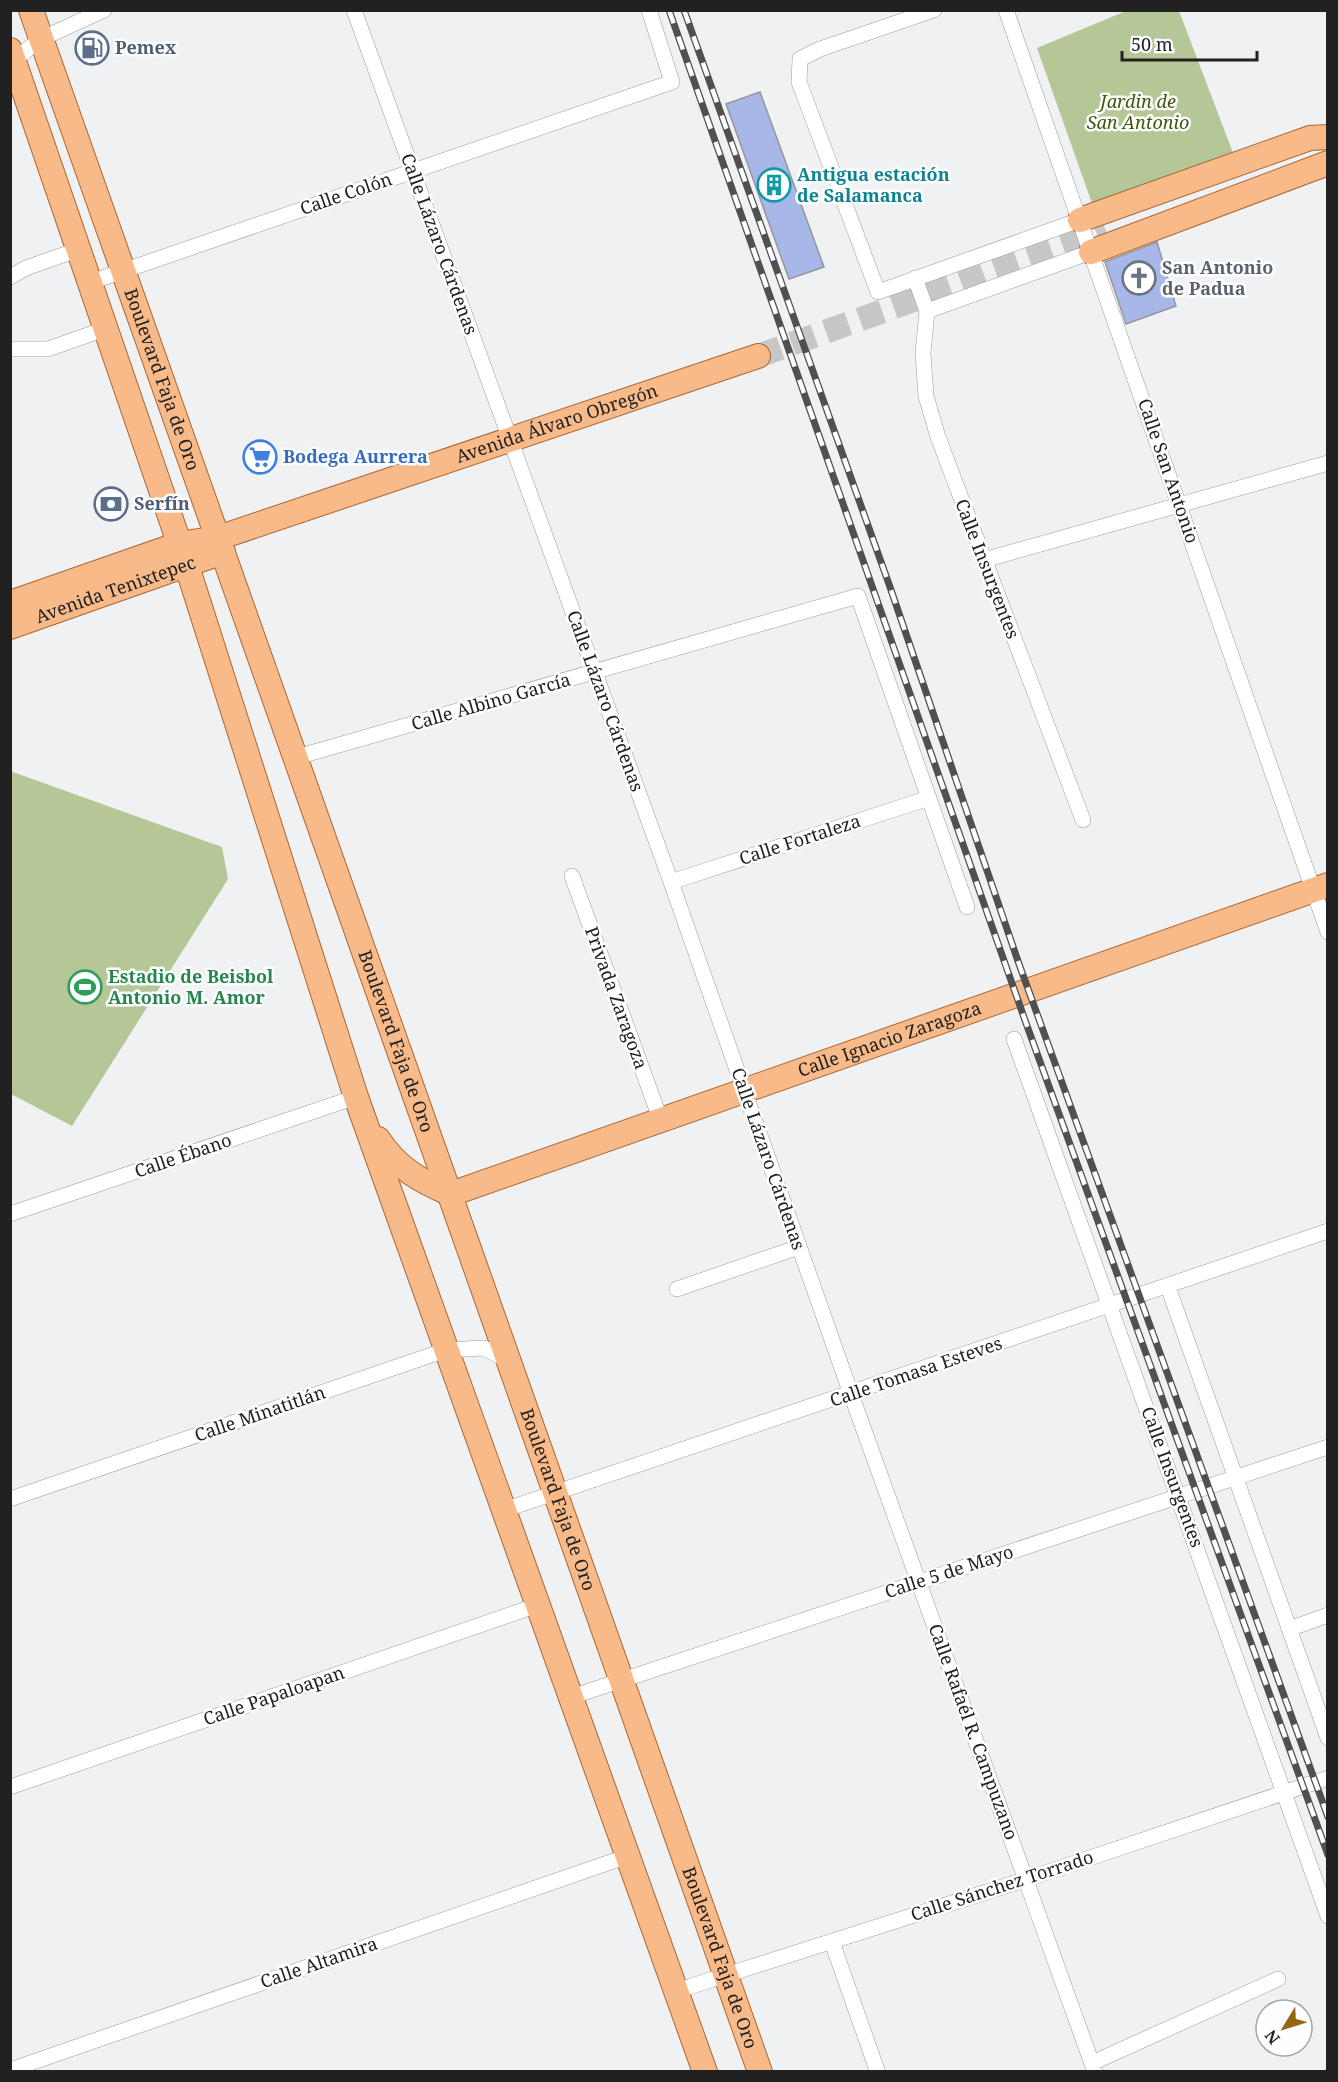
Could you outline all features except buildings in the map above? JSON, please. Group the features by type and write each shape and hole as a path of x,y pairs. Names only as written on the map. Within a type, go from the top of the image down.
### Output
{"main road":[{"name":"Boulevard Faja de Oro","path":"31,10 760,2072"},
{"name":"Boulevard Faja de Oro","path":"11,58 182,554 356,1097 705,2072"},
{"path":"1080,220 1310,138 1328,136"},
{"path":"1106,231 1328,151"},
{"path":"1091,252 1328,163"},
{"name":"Avenida Álvaro Obregón","path":"221,545 510,440 758,356"},
{"name":"Avenida Tenixtepec","path":"10,603 221,545"},
{"name":"Avenida Tenixtepec","path":"10,627 182,554"},
{"name":"Calle Ignacio Zaragoza","path":"451,1194 1320,888"},
{"path":"356,1097 372,1131 391,1159 418,1180 451,1194"}],"street":[{"path":"11,58 41,39 104,10"},
{"name":"Calle Lázaro Cárdenas","path":"354,10 671,882 850,1394"},
{"name":"Calle Colón","path":"88,283 672,82 649,10"},
{"path":"934,10 820,49 800,59 799,82 878,292 1080,220"},
{"name":"Calle San Antonio","path":"1006,10 1180,504 1320,888 1328,932"},
{"path":"10,277 26,268 77,250"},
{"path":"915,278 927,310 1091,252"},
{"name":"Calle Insurgentes","path":"927,310 923,353 926,396 938,437 1083,820"},
{"path":"10,349 48,349 105,329"},
{"path":"984,560 1328,463"},
{"name":"Calle Albino García","path":"297,758 858,596 929,798"},
{"path":"929,798 967,907"},
{"name":"Calle Fortaleza","path":"671,882 929,798"},
{"name":"Privada Zaragoza","path":"572,876 661,1120"},
{"name":"Calle Insurgentes","path":"1014,1040 1111,1305 1328,1916"},
{"name":"Calle Ébano","path":"10,1215 356,1097"},
{"name":"Calle Tomasa Esteves","path":"504,1510 1328,1231"},
{"path":"677,1289 799,1247"},
{"path":"1168,1287 1328,1738"},
{"name":"Calle Minatitlán","path":"10,1499 446,1350 484,1348 509,1361"},
{"name":"Calle Rafaél R. Campuzano","path":"850,1394 1093,2067"},
{"name":"Calle 5 de Mayo","path":"571,1697 1328,1448"},
{"name":"Calle Papaloapan","path":"10,1787 538,1605"},
{"path":"1289,1629 1328,1615"},
{"name":"Calle Sánchez Torrado","path":"676,1991 1027,1879 1328,1778"},
{"name":"Calle Altamira","path":"10,2070 628,1856"},
{"path":"832,1942 877,2070"},
{"path":"1093,2067 1278,1979"},
{"path":"749,2039 751,2053 749,2072"}],"green space":[{"name":"Jardin de San Antonio","path":"1126,11 1179,11 1235,158 1094,209 1037,48"},
{"name":"Estadio de Beisbol Antonio M. Amor","path":"10,771 222,847 228,879 72,1126 11,1094"}],"tunnel":[{"path":"758,356 1106,231"}],"railway":[{"path":"669,10 1026,1023 1328,1855"},
{"path":"684,10 890,587 1019,964 1328,1817"}],"place":[{"name":"Pemex","path":"92,48"},
{"name":"Antigua estación de Salamanca","path":"774,185"},
{"name":"San Antonio de Padua","path":"1139,278"},
{"name":"Bodega Aurrera","path":"260,457"},
{"name":"Serfín","path":"111,504"},
{"name":"Estadio de Beisbol Antonio M. Amor","path":"85,987"}]}
